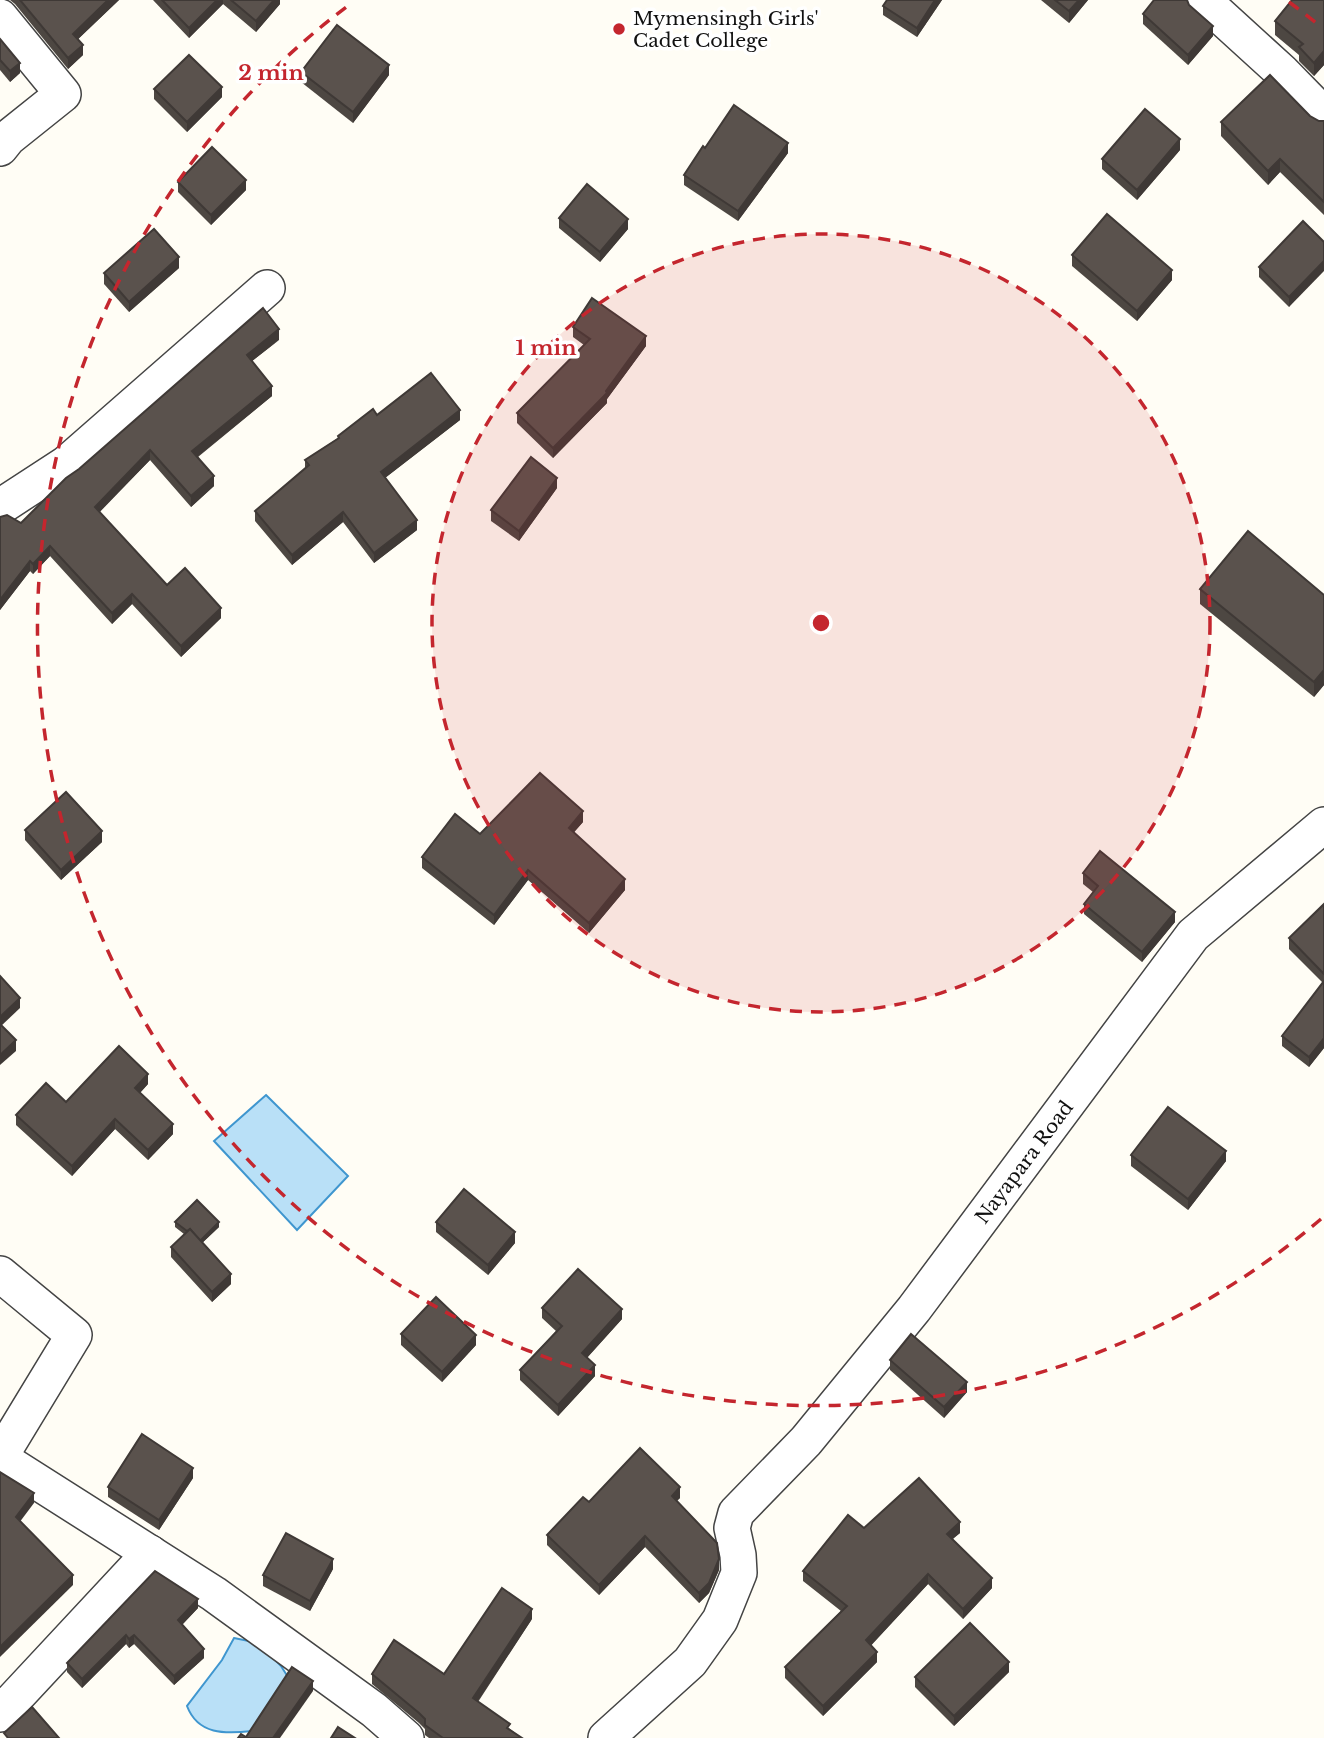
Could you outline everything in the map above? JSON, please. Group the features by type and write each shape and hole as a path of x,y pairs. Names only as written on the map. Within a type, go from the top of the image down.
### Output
{"street":[{"path":"1203,0 1282,72 1324,115"},
{"path":"0,17 63,93 8,138 0,148"},
{"path":"0,508 66,464 267,288"},
{"name":"Nayapara Road","path":"606,1738 690,1662 720,1620 738,1573 738,1555 732,1528 736,1513 806,1441 914,1309 1194,935 1324,825"},
{"path":"0,1274 74,1335 0,1457 214,1594 374,1710 405,1738"},
{"path":"0,1714 150,1553"}],"water":[{"path":"266,1095 348,1176 297,1230 214,1141"},
{"path":"234,1638 259,1643 281,1666 293,1685 252,1731 222,1732 198,1723 187,1706 222,1660"}],"building":[{"path":"20,0 108,0 73,34 83,45 68,58"},
{"path":"162,0 217,0 189,28"},
{"path":"231,0 274,0 256,21"},
{"path":"887,0 935,0 917,28 883,6"},
{"path":"1055,0 1079,0 1069,11"},
{"path":"1154,0 1187,0 1189,5 1213,26 1188,55 1143,14"},
{"path":"1292,0 1324,0 1324,51 1314,63 1299,47 1303,44 1275,21"},
{"path":"337,25 389,65 353,112 301,72"},
{"path":"0,39 20,63 10,71 0,60"},
{"path":"189,55 222,87 187,122 154,89"},
{"path":"1270,75 1310,116 1324,121 1324,202 1280,159 1268,171 1221,122"},
{"path":"734,105 788,143 738,211 684,175"},
{"path":"1145,109 1180,139 1137,190 1102,159"},
{"path":"212,147 246,180 211,215 178,182"},
{"path":"587,184 628,219 600,252 559,218"},
{"path":"1107,214 1172,270 1137,311 1072,255"},
{"path":"1303,221 1324,242 1324,261 1289,297 1259,267"},
{"path":"154,229 179,257 129,302 104,273"},
{"path":"592,298 646,336 607,393 553,448 517,413 590,339 573,327"},
{"path":"263,308 279,329 247,355 272,386 192,451 214,476 191,496 150,450 95,507 167,585 185,568 221,608 181,646 132,594 112,613 50,546 33,564 30,561 0,600 0,517 7,515 21,523 66,478"},
{"path":"431,373 460,410 381,472 417,520 374,553 343,512 292,555 255,511 309,465 305,460 339,438 338,436 373,409 377,415"},
{"path":"531,457 557,478 519,531 491,510"},
{"path":"1248,531 1324,595 1324,670 1314,682 1200,589"},
{"path":"540,773 583,811 569,828 625,879 589,923 528,870 494,915 422,857 455,814 480,834"},
{"path":"66,792 102,831 61,870 25,830"},
{"path":"1100,851 1175,912 1142,952 1084,904 1098,886 1083,873"},
{"path":"1324,904 1324,974 1289,938"},
{"path":"0,976 20,998 0,1017"},
{"path":"1324,981 1324,1038 1309,1057 1282,1036"},
{"path":"0,1024 16,1040 0,1055"},
{"path":"119,1046 148,1074 135,1088 173,1124 148,1150 115,1119 72,1166 16,1115 46,1083 66,1102"},
{"path":"1168,1107 1226,1151 1188,1199 1131,1155"},
{"path":"464,1189 515,1232 488,1265 436,1222"},
{"path":"197,1200 219,1222 200,1241 190,1229 187,1231 175,1222"},
{"path":"190,1229 231,1274 212,1292 171,1247"},
{"path":"578,1269 622,1309 582,1353 595,1365 558,1405 520,1370 562,1326 542,1308"},
{"path":"436,1297 476,1335 442,1372 401,1334"},
{"path":"911,1334 967,1382 944,1407 890,1360"},
{"path":"142,1434 193,1468 159,1520 108,1487"},
{"path":"640,1448 680,1487 672,1496 717,1543 719,1559 709,1583 699,1593 645,1536 599,1585 547,1535 583,1497 589,1502"},
{"path":"0,1472 34,1493 16,1517 73,1575 0,1647"},
{"path":"919,1478 960,1522 947,1534 992,1578 963,1609 928,1574 866,1640 877,1652 823,1706 785,1667 847,1606 803,1571 848,1515 864,1528"},
{"path":"286,1533 333,1559 310,1601 263,1575"},
{"path":"155,1571 198,1599 178,1620 204,1649 174,1676 134,1635 129,1639 126,1635 82,1679 67,1663"},
{"path":"502,1588 532,1609 473,1698 510,1724 507,1728 522,1738 443,1738 425,1725 425,1719 419,1713 372,1674 394,1640 444,1674"},
{"path":"970,1623 1009,1662 954,1716 915,1677"},
{"path":"292,1667 313,1681 273,1738 238,1738 241,1734 246,1737"},
{"path":"32,1707 59,1738 8,1738 4,1733"},
{"path":"338,1727 355,1738 331,1738"}],"place":[{"name":"Mymensingh Girls' Cadet College","path":"619,29"}]}
